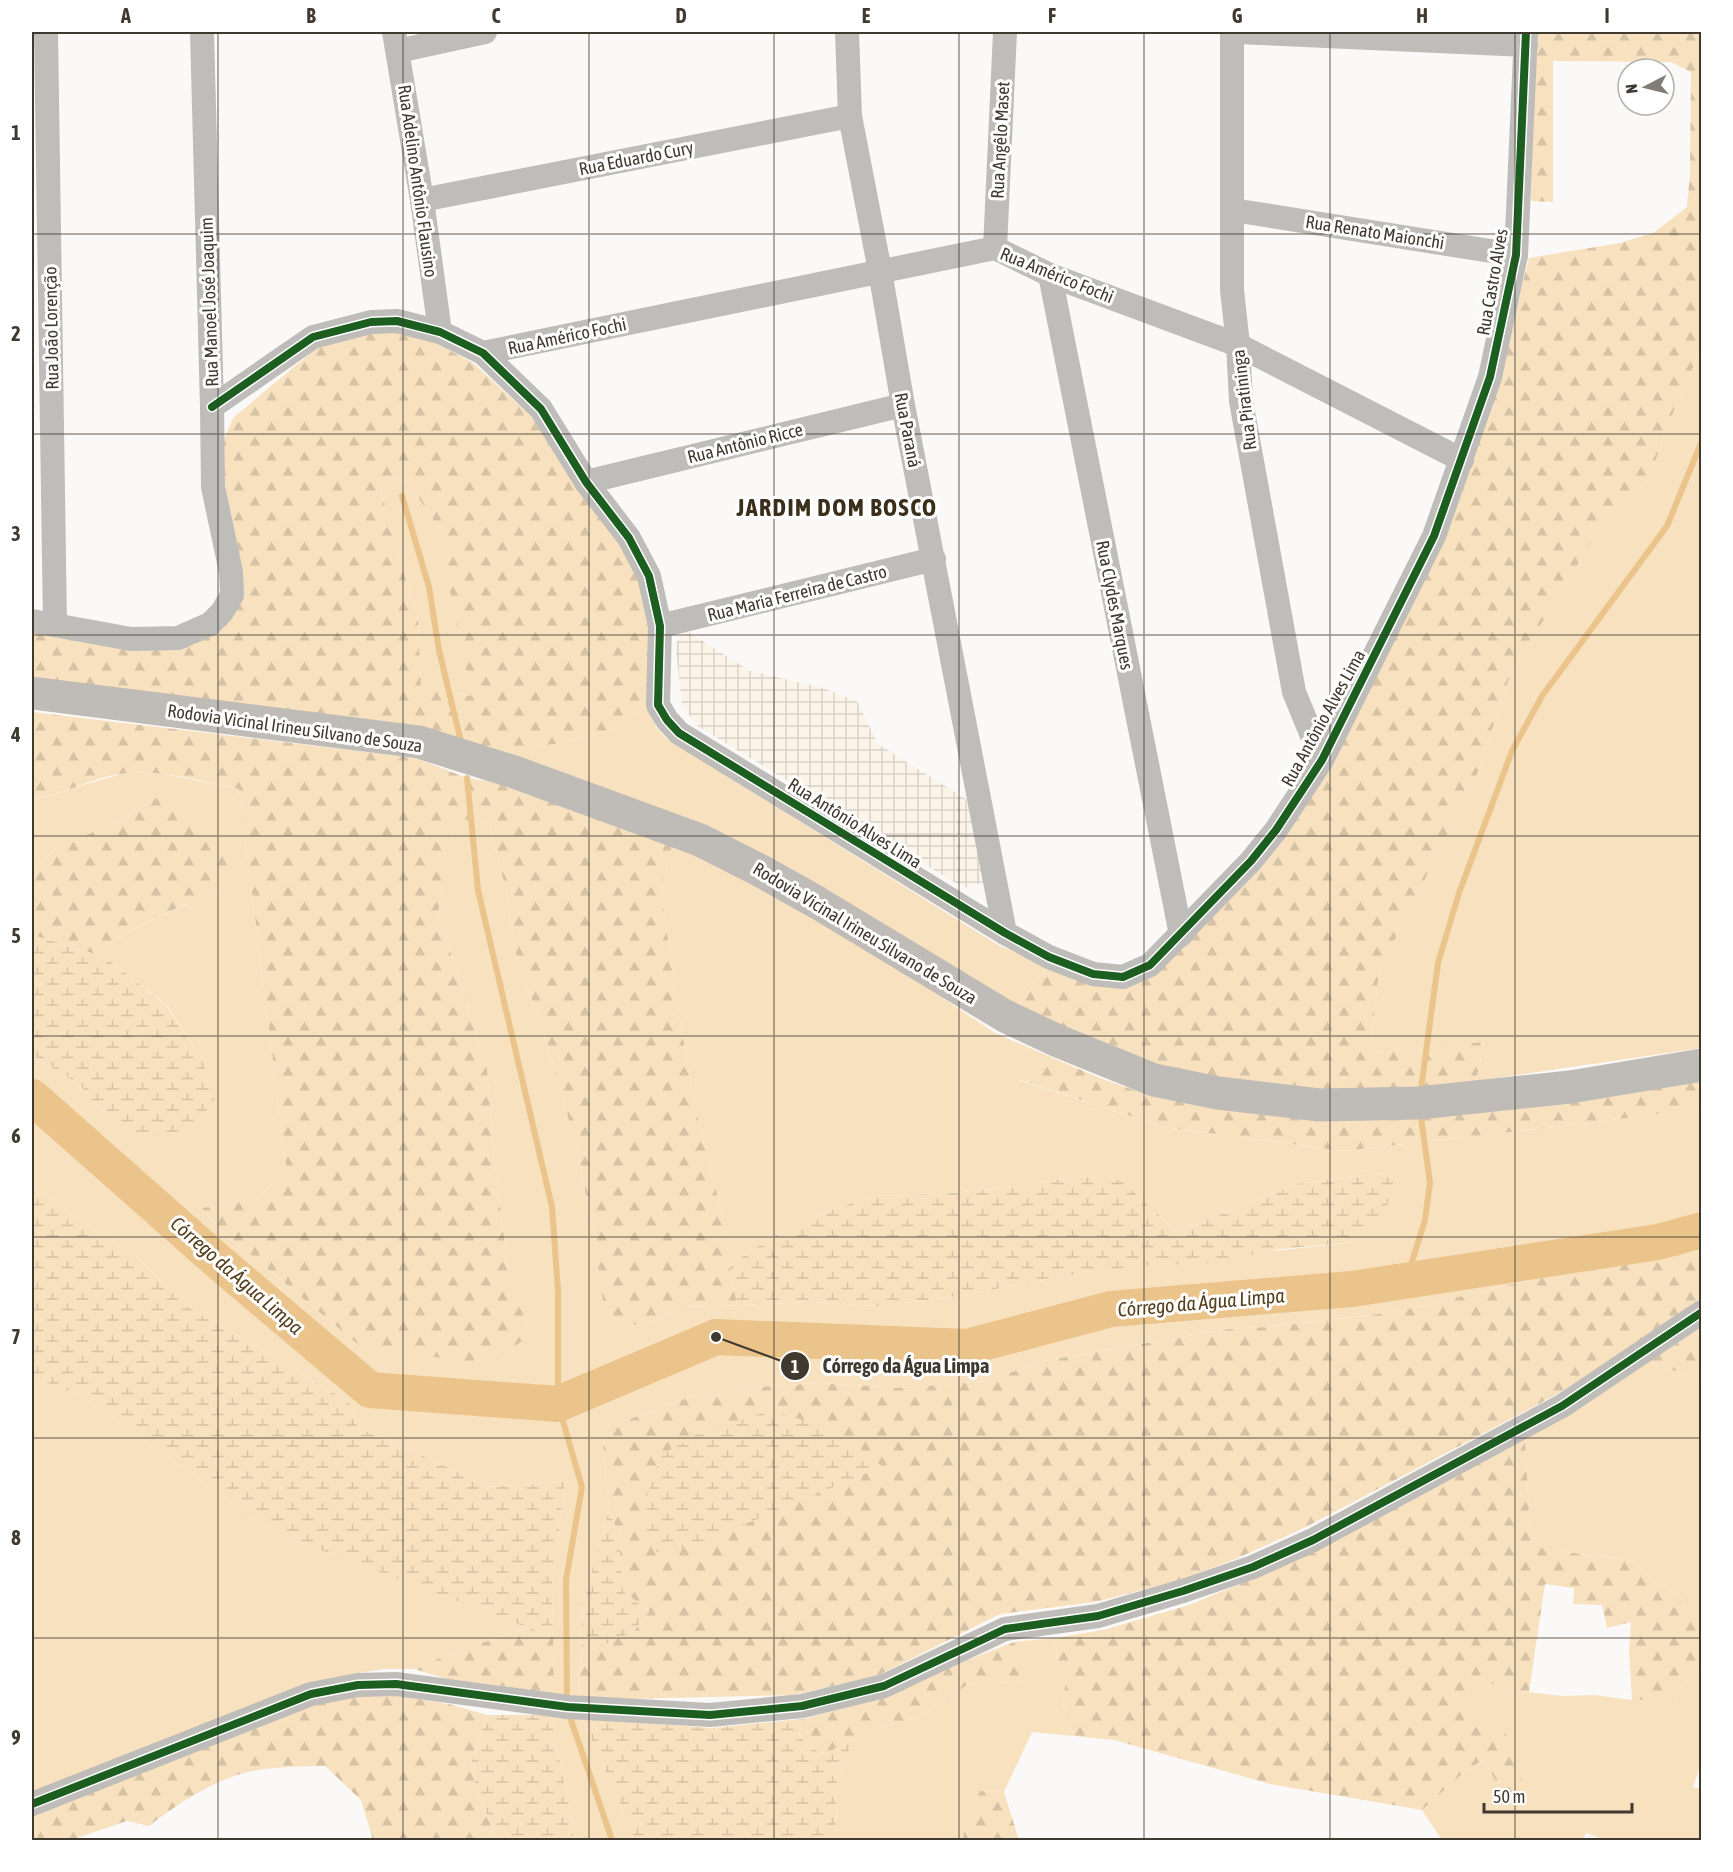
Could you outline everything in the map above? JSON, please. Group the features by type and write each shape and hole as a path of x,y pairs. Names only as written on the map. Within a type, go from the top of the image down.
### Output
{"main road":[{"name":"Rodovia Vicinal Irineu Silvano de Souza","path":"32,693 419,742 517,773 700,840 818,903 1005,1016 1058,1041 1154,1080 1218,1093 1319,1105 1419,1103 1570,1087 1701,1065"}],"street":[{"name":"Rua João Lorenção","path":"46,32 55,625"},
{"name":"Rua Manoel José Joaquim","path":"55,625 131,639 178,638 210,624 222,612 232,595 231,572 213,487 202,32"},
{"path":"396,41 485,32"},
{"name":"Rua Paraná","path":"847,32 850,116 1005,933"},
{"name":"Rua Angêlo Maset","path":"996,248 1005,32"},
{"name":"Rua Piratininga","path":"1232,32 1232,290 1238,345 1240,401 1294,692 1322,760"},
{"path":"1237,32 1526,38"},
{"name":"Rua Castro Alves","path":"1462,460 1490,377 1516,255 1526,38"},
{"name":"Rua Adelino Antônio Flausino","path":"396,41 422,200 440,332"},
{"name":"Rua Eduardo Cury","path":"422,200 850,116"},
{"name":"Rua Renato Maionchi","path":"1233,210 1516,255"},
{"name":"Rua Américo Fochi","path":"483,353 996,248 1050,275 1238,345 1462,460"},
{"name":"Rua Clydes Marques","path":"1050,275 1180,935"},
{"name":"Rua Antônio Alves Lima","path":"212,407 314,337 371,322 397,321 440,332 483,353 541,409 586,482 629,538 649,576 660,626 658,705 667,720 679,733 1005,933 1049,957 1093,974 1123,977 1150,965 1251,861 1276,830 1322,760 1434,536 1462,460"},
{"name":"Rua Antônio Ricce","path":"586,482 903,405"},
{"name":"Rua Maria Ferreira de Castro","path":"660,626 934,560"},
{"path":"32,621 55,625"},
{"path":"32,1804 311,1695 358,1685 396,1684 568,1707 710,1715 802,1706 884,1686 1005,1629 1109,1613 1252,1567 1312,1540 1562,1406 1701,1312"}],"shaded area":[{"path":"687,631 750,671 820,687 857,701 878,744 974,804 984,882 967,888 952,881 696,725 682,704 675,644"}],"green space":[{"path":"1534,32 1701,32 1701,349 1667,427 1649,480 1591,543 1511,673 1476,777 1379,971 1372,1032 1373,1053 1484,1042 1476,1081 1421,1089 1322,1091 1222,1081 1121,1055 1013,1011 1048,966 1123,985 1279,837 1497,382 1529,258 1620,243 1653,233 1687,207 1690,173 1691,72 1676,64 1676,57 1616,57 1616,62 1553,61 1553,202 1531,201"},
{"path":"394,332 436,343 473,363 531,416 578,487 621,544 639,578 652,629 648,707 614,728 568,742 540,746 522,760 32,681 32,633 133,649 231,613 221,445 234,417 318,347 350,334","holes":["389,476 408,483 437,525 471,696 421,686 418,620 381,489"]},
{"path":"1701,349 1702,607 1699,612 1702,616 1701,1048 1476,1081 1484,1043 1373,1053 1372,1032 1379,971 1476,777 1511,673 1591,543 1649,480 1667,427"},
{"path":"389,476 408,483 437,525 472,696 421,686 418,620 381,489"},
{"path":"648,707 656,727 667,739 998,945 1048,966 1013,1011 522,760 540,746 568,742 614,728"},
{"path":"32,712 416,758 467,778 509,784 672,846 661,890 693,1099 720,1206 737,1305 686,1307 641,1326 605,1316 593,1230 577,1149 542,1026 517,959 505,886 489,824 451,817 438,913 487,1069 494,1157 508,1269 531,1336 483,1364 360,1346 219,1228 202,1208 254,1200 287,1173 239,789 171,775 129,773 105,777 56,794 32,799"},
{"path":"128,772 164,774 239,789 287,1173 254,1200 202,1208 219,1228 360,1346 531,1336 508,1269 494,1157 487,1069 438,913 450,816 489,824 505,886 517,959 542,1026 577,1149 593,1230 606,1316 641,1326 686,1307 815,1302 878,1306 952,1297 1087,1272 1354,1242 1395,1172 1297,1184 1177,1232 1120,1180 1077,1176 1017,1187 941,1194 872,1196 811,1217 772,1237 730,1265 720,1206 693,1099 661,890 672,846 700,854 811,910 995,1033 1053,1058 1018,1080 1164,1127 1343,1151 1701,1108 1701,1244 1542,1277 1395,1312 1266,1327 1228,1329 1049,1360 984,1381 902,1388 821,1383 770,1386 687,1398 622,1422 603,1443 609,1511 583,1601 579,1700 554,1697 552,1585 565,1482 488,1487 395,1442 358,1428 349,1402 186,1306 141,1261 32,1186 32,1055 80,1085 106,1117 202,1059 167,1005 105,957 105,946 118,938 220,890 158,797 128,816 58,848 32,868 32,799 46,797"},
{"path":"158,797 201,824 231,857 220,890 161,915 118,937 105,946 105,957 32,935 32,868 58,848 128,816"},
{"path":"32,935 105,957 166,1005 202,1059 216,1097 193,1130 142,1139 106,1117 80,1085 32,1055"},
{"path":"1053,1058 1105,1080 1149,1095 1222,1108 1701,1077 1702,1108 1343,1151 1164,1127 1017,1079"},
{"path":"1396,1172 1383,1220 1354,1242 1282,1249 1209,1263 1087,1272 952,1297 878,1306 815,1302 737,1305 730,1265 772,1237 811,1217 872,1196 941,1194 1017,1187 1077,1176 1121,1180 1177,1232 1297,1184"},
{"path":"32,1186 141,1261 186,1306 349,1402 358,1428 395,1442 488,1487 565,1482 552,1585 553,1637 273,1532 80,1395 32,1377"},
{"path":"1701,1244 1701,1303 1554,1396 1306,1527 1238,1558 1178,1581 1095,1602 1000,1614 877,1676 793,1695 579,1700 581,1655 633,1632 649,1612 623,1591 621,1540 609,1511 603,1443 622,1422 687,1398 770,1386 821,1383 902,1388 984,1381 1049,1360 1228,1329 1266,1327 1395,1312 1542,1277"},
{"path":"1701,1324 1701,1375 1694,1377 1648,1362"},
{"path":"1648,1362 1694,1377 1701,1375 1701,1611 1686,1599 1652,1580 1635,1561 1543,1549 1530,1532 1525,1438"},
{"path":"32,1377 80,1395 273,1532 527,1627 414,1669 384,1669 352,1674 299,1688 32,1793"},
{"path":"769,1411 825,1426 882,1466 778,1511 659,1558 646,1529 645,1502 661,1455 699,1433"},
{"path":"1525,1438 1530,1532 1543,1549 1635,1561 1652,1580 1702,1611 1701,1664 1691,1672 1672,1700 1632,1700 1629,1651 1631,1622 1607,1628 1602,1605 1573,1604 1574,1588 1545,1584 1529,1692 1507,1690 1469,1674 1463,1703 1482,1722 1506,1734 1517,1757 1525,1792 1503,1792 1483,1760 1463,1773 1422,1810 1270,1784 1114,1740 1074,1736 1063,1702 1066,1679 1057,1661 1055,1638 1103,1630 1189,1605 1257,1577"},
{"path":"609,1511 621,1540 623,1591 649,1612 633,1632 581,1655 583,1601"},
{"path":"527,1627 553,1637 554,1697 457,1682 414,1669 440,1658"},
{"path":"1055,1638 1057,1661 1066,1679 1063,1702 1074,1736 1032,1732 1004,1792 980,1791 964,1826 963,1840 836,1840 837,1780 854,1738 883,1726 917,1718 970,1683 1016,1683 1029,1677 1014,1642"},
{"path":"1014,1642 1029,1677 1016,1683 970,1683 917,1718 883,1726 854,1738 826,1754 808,1747 799,1733 803,1719 888,1696 945,1669"},
{"path":"1701,1664 1701,1764 1693,1787 1701,1789 1701,1840 1605,1840 1586,1833 1583,1840 1442,1840 1422,1810 1463,1773 1483,1760 1503,1791 1525,1792 1506,1735 1482,1722 1462,1704 1469,1674 1507,1690 1564,1696 1594,1695 1632,1700 1672,1700 1691,1672"},
{"path":"355,1695 398,1696 449,1704 487,1715 471,1764 475,1783 496,1840 373,1840 361,1800 325,1766 268,1769 237,1775 191,1797 149,1826 127,1821 71,1840 32,1840 32,1812 314,1700"},
{"path":"487,1715 551,1715 575,1840 496,1840 475,1783 471,1764"},
{"path":"551,1715 582,1718 632,1831 633,1840 575,1840"},
{"path":"582,1718 711,1728 803,1719 799,1734 808,1747 825,1754 854,1738 837,1780 836,1840 633,1840 632,1831"},
{"path":"980,1791 1004,1792 1019,1840 963,1840 964,1826"}],"waterway":[{"path":"1421,1089 1438,963 1459,893 1512,751 1542,696 1667,526 1702,441"},
{"path":"402,496 429,587 439,650 461,742"},
{"path":"467,778 478,890 552,1207 558,1291 558,1404 582,1487 566,1580 567,1698"},
{"name":"Córrego da Água Limpa","path":"32,1097 221,1264 370,1390 558,1404 716,1337 967,1347 1111,1309 1352,1289 1658,1242 1702,1230"},
{"path":"1406,1281 1425,1220 1430,1183 1421,1117"},
{"path":"570,1717 612,1840"}],"cycle path":[{"path":"212,407 313,337 371,322 397,321 440,332 483,353 541,409 586,482 629,538 649,576 660,626 658,705 667,720 679,733 1005,933 1049,957 1093,974 1123,977 1150,965 1251,861 1276,830 1322,760 1434,536 1490,377 1516,255 1526,32"},
{"path":"32,1804 311,1694 358,1685 396,1684 568,1707 710,1715 802,1706 884,1686 1005,1629 1098,1616 1253,1567 1313,1540 1562,1406 1702,1312"}],"place":[{"name":"Córrego da Água Limpa","path":"716,1337"}],"district":[{"name":"JARDIM DOM BOSCO","path":"837,507"}]}
